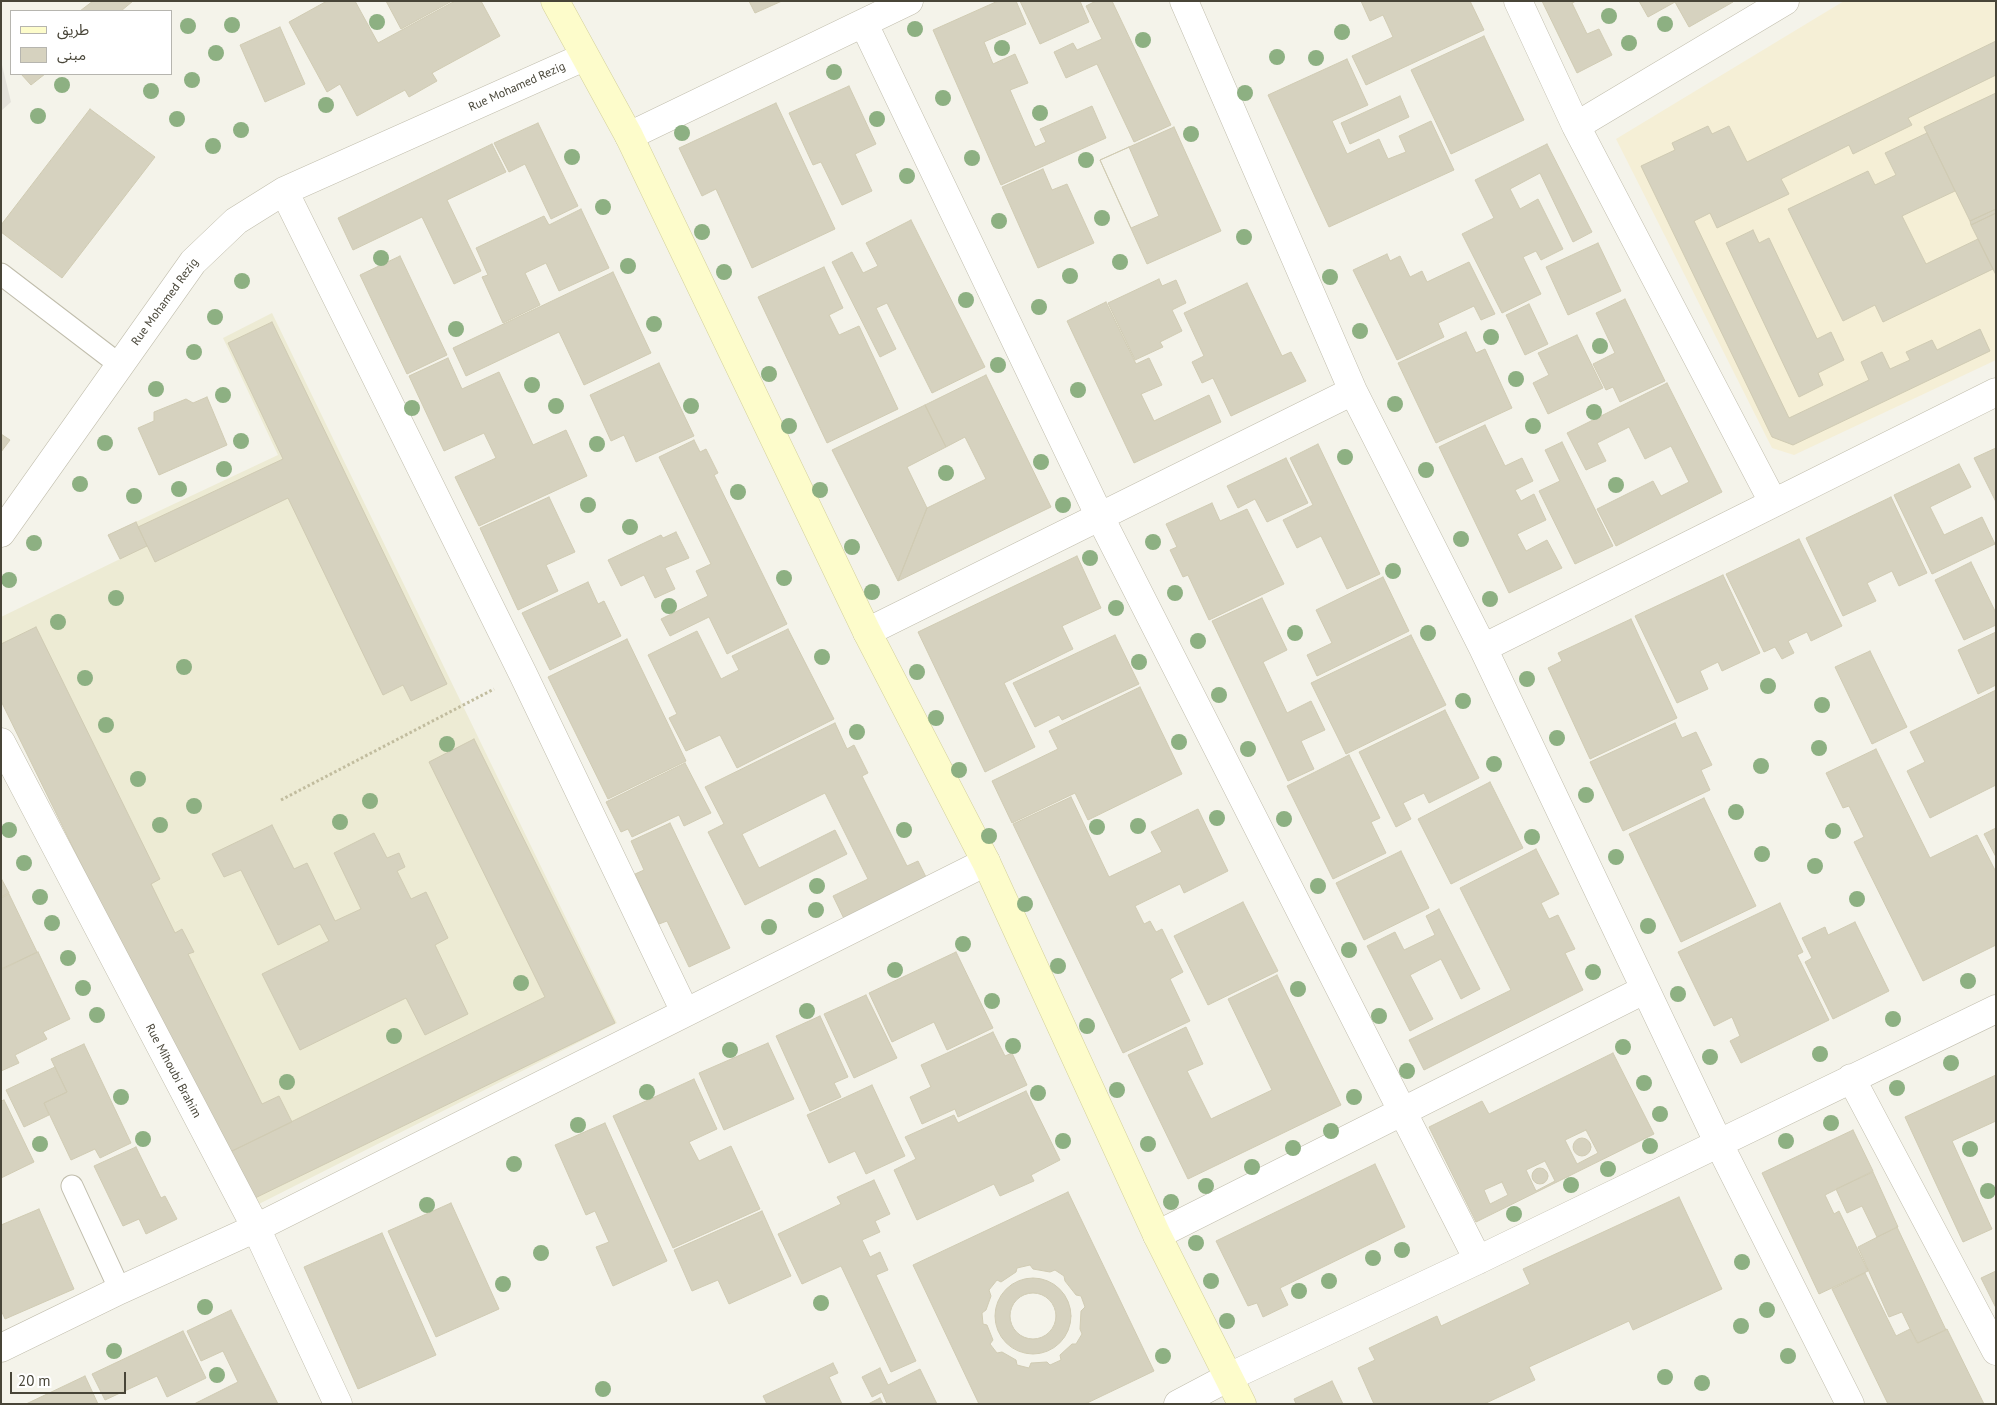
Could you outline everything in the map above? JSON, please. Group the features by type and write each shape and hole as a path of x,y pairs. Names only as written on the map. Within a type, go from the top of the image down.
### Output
{"main road":[{"path":"554,1 630,136 867,632 986,862 1157,1235 1242,1404"}],"street":[{"path":"630,136 908,1"},
{"path":"1184,1 1353,391 1483,648 1644,990 1850,1404"},
{"path":"1518,1 1576,126 1773,502"},
{"path":"1576,126 1785,1"},
{"path":"864,24 1099,515 1478,1260"},
{"name":"Rue Mohamed Rezig","path":"1,533 193,262 236,221 284,191 584,57"},
{"path":"284,191 523,674 685,1012"},
{"path":"867,632 1099,515 1353,391"},
{"path":"1483,648 1996,392"},
{"name":"Rue Mihoubi Brahim","path":"1,742 256,1228 338,1404"},
{"path":"1,1348 120,1290 256,1228 986,862"},
{"path":"1157,1235 1644,990"},
{"path":"1178,1404 1229,1377 1478,1260 1718,1142 1996,1009"},
{"path":"1851,1078 1996,1351"}],"lane":[{"path":"1,274 120,364"},
{"path":"72,1186 120,1290"}],"path":[{"path":"281,800 523,674"}],"shaded area":[{"path":"1844,1 1996,1 1996,360 1794,455 1772,448 1616,139"},
{"path":"1,61 11,102 1,111"},
{"path":"272,313 617,1023 251,1208 1,701 1,617 120,559 108,535 278,455 223,338"}],"building":[{"path":"93,1 133,1 122,10 81,10"},
{"path":"327,1 355,1 378,43 455,1 481,1 500,36 432,73 437,81 409,97 405,90 357,116 340,84 327,92 289,22"},
{"path":"386,1 452,1 401,29"},
{"path":"749,1 782,1 755,13"},
{"path":"998,1 1016,1 1026,24 984,42 993,64 1015,54 1028,83 1010,90 1035,147 1046,142 1040,129 1092,106 1106,138 1001,185 933,30"},
{"path":"1020,1 1080,1 1089,22 1040,44"},
{"path":"1096,1 1112,1 1171,125 1134,142 1097,64 1066,78 1054,52 1073,43 1077,50 1102,39 1086,6"},
{"path":"1361,1 1470,1 1484,30 1366,85 1352,56 1393,37 1383,15 1370,21"},
{"path":"1542,1 1576,1 1572,3 1587,34 1599,29 1612,55 1577,73"},
{"path":"1639,1 1733,2 1689,27 1675,2 1648,17"},
{"path":"280,27 305,84 265,102 240,45"},
{"path":"1484,36 1524,120 1451,154 1411,70"},
{"path":"1996,41 1996,75 1908,118 1912,125 1853,154 1849,145 1781,179 1789,194 1717,228 1710,213 1694,221 1789,418 1869,380 1861,362 1882,352 1890,369 1910,360 1906,352 1932,340 1937,350 1980,329 1990,351 1793,445 1772,437 1641,166 1675,150 1672,143 1708,126 1712,134 1729,126 1747,162"},
{"path":"1347,59 1368,105 1332,121 1347,154 1379,139 1388,159 1406,152 1399,136 1431,121 1454,170 1329,227 1268,95"},
{"path":"22,75 44,75 31,85"},
{"path":"849,86 876,144 855,154 872,191 842,205 821,162 813,165 789,113"},
{"path":"1996,93 1996,209 1970,221 1924,127"},
{"path":"1400,96 1409,117 1350,144 1341,123"},
{"path":"776,103 835,229 752,268 716,189 702,196 679,148"},
{"path":"90,109 155,157 62,278 1,232 1,225"},
{"path":"538,123 578,206 551,219 525,164 509,172 494,143"},
{"path":"1174,127 1221,231 1147,264 1100,160"},
{"path":"1927,133 1955,191 1902,216 1926,264 1978,239 1993,269 1883,322 1875,305 1843,321 1788,209 1868,171 1875,185 1896,175 1885,153"},
{"path":"492,144 506,172 447,200 481,271 454,284 422,217 353,250 338,218"},
{"path":"1547,144 1592,232 1573,242 1540,173 1510,189 1520,209 1538,199 1563,249 1541,260 1536,251 1523,257 1541,294 1502,313 1462,234 1494,218 1475,180"},
{"path":"1129,147 1159,216 1131,228 1100,160"},
{"path":"1043,169 1052,190 1067,184 1094,243 1038,268 1002,187"},
{"path":"581,209 609,268 559,291 546,263 525,273 540,305 503,323 482,277 488,275 476,248 544,216 549,225"},
{"path":"1996,209 1996,213 1971,225 1970,221"},
{"path":"1996,213 1996,275 1971,225"},
{"path":"911,220 985,367 932,393 887,303 876,308 896,349 880,357 832,262 852,252 863,273 878,266 866,243"},
{"path":"1753,230 1759,243 1769,238 1817,339 1831,332 1844,360 1818,373 1823,385 1799,397 1726,243"},
{"path":"1598,243 1621,291 1568,315 1546,267"},
{"path":"1387,254 1390,261 1400,256 1410,277 1422,271 1427,282 1469,262 1495,314 1481,320 1474,306 1438,323 1444,337 1397,360 1353,270"},
{"path":"400,256 447,355 407,374 360,275"},
{"path":"824,267 843,308 829,315 839,335 859,326 898,409 827,443 758,297"},
{"path":"613,272 651,353 584,385 559,332 466,376 453,348"},
{"path":"1159,279 1162,286 1176,280 1186,303 1172,310 1182,331 1160,342 1163,347 1135,360 1108,303"},
{"path":"1247,283 1282,356 1291,352 1306,381 1231,416 1213,378 1202,383 1192,362 1204,356 1184,313"},
{"path":"1625,299 1665,381 1620,402 1613,387 1606,390 1593,364 1615,353 1596,313"},
{"path":"1106,302 1136,364 1149,358 1162,385 1141,394 1154,421 1209,395 1221,422 1134,463 1067,321"},
{"path":"1529,304 1548,344 1525,355 1506,315"},
{"path":"272,322 447,684 411,701 403,685 383,695 288,498 155,562 138,527 283,459 228,343"},
{"path":"1466,332 1476,353 1485,349 1512,408 1436,443 1398,363"},
{"path":"1577,335 1603,388 1548,414 1533,383 1549,375 1538,353"},
{"path":"448,358 462,389 499,372 533,445 566,430 587,476 479,526 455,477 496,458 484,433 444,451 409,376"},
{"path":"659,363 694,436 636,462 624,435 611,441 590,395"},
{"path":"986,375 1051,507 898,581 927,508 986,479 965,437 946,447 925,405"},
{"path":"1667,383 1722,492 1616,546 1597,509 1653,481 1661,496 1689,482 1671,446 1645,459 1629,427 1597,443 1606,461 1586,470 1567,433"},
{"path":"207,397 227,445 159,475 138,428 154,421 154,412 186,399 193,403"},
{"path":"925,405 946,447 907,467 927,508 898,581 832,450"},
{"path":"1485,425 1505,466 1522,458 1533,481 1515,490 1521,501 1534,494 1546,520 1517,534 1526,551 1547,540 1562,568 1509,593 1439,447"},
{"path":"1,434 10,440 1,452"},
{"path":"694,440 700,452 706,449 718,473 714,475 787,624 727,654 709,617 670,636 661,619 708,596 696,571 711,564 659,457"},
{"path":"1562,442 1613,546 1575,564 1539,491 1560,481 1545,450"},
{"path":"1318,444 1380,574 1347,589 1321,536 1297,548 1283,520 1313,505 1290,458"},
{"path":"1996,448 1996,502 1974,458"},
{"path":"1286,458 1308,503 1267,522 1255,499 1238,508 1227,486"},
{"path":"1959,464 1971,487 1930,507 1944,535 1982,517 1995,544 1932,574 1894,495"},
{"path":"549,497 575,552 546,565 558,591 518,610 480,528"},
{"path":"1891,497 1927,573 1899,586 1892,571 1867,583 1876,601 1843,616 1806,538"},
{"path":"1212,503 1220,521 1247,509 1284,584 1209,620 1188,575 1183,577 1170,550 1177,547 1166,524"},
{"path":"136,522 147,546 120,559 108,535"},
{"path":"676,532 689,558 665,568 675,589 655,598 644,575 621,586 608,560 661,535 663,538"},
{"path":"1799,539 1842,626 1811,641 1807,632 1788,641 1794,653 1782,659 1775,647 1764,652 1726,574"},
{"path":"1077,556 1101,608 1062,626 1073,649 1004,683 1035,747 985,772 918,632"},
{"path":"1971,562 1996,613 1996,625 1964,640 1935,580"},
{"path":"1723,575 1760,653 1722,671 1718,662 1700,671 1708,689 1677,703 1635,616"},
{"path":"1383,577 1409,631 1317,676 1307,655 1332,643 1316,610"},
{"path":"588,582 598,604 604,601 621,636 550,670 522,613"},
{"path":"1262,598 1287,650 1263,662 1287,713 1311,701 1325,730 1301,741 1314,769 1288,781 1212,621"},
{"path":"1631,619 1677,718 1590,759 1548,668 1562,661 1558,653"},
{"path":"36,627 160,879 151,884 175,933 182,929 194,952 188,954 262,1104 279,1096 292,1122 224,1155 1,701 1,644"},
{"path":"788,629 834,719 737,768 720,735 686,751 669,718 677,714 648,655 697,631 721,679 739,670 732,656"},
{"path":"1996,632 1996,685 1978,694 1958,650"},
{"path":"1115,635 1139,684 1062,720 1059,715 1035,727 1013,683"},
{"path":"1411,635 1446,705 1346,754 1311,683"},
{"path":"627,639 686,761 608,799 548,677"},
{"path":"1870,651 1907,727 1872,744 1835,667"},
{"path":"1140,687 1182,774 1088,820 1075,793 1012,823 992,781 1058,749 1049,731"},
{"path":"1996,690 1996,785 1930,818 1907,771 1925,762 1910,732"},
{"path":"1445,710 1479,778 1429,803 1424,793 1403,803 1411,819 1396,827 1359,752"},
{"path":"835,723 847,749 854,745 868,773 862,776 907,866 918,861 928,881 848,927 833,896 868,879 825,793 742,834 759,868 835,830 847,854 745,905 708,832 724,824 705,787"},
{"path":"1675,723 1682,738 1696,732 1712,765 1701,770 1710,790 1623,831 1590,762"},
{"path":"474,739 615,1023 253,1199 230,1152 545,997 429,762"},
{"path":"1876,749 1930,858 1977,835 1996,872 1996,945 1923,981 1854,842 1864,837 1849,806 1843,808 1826,773"},
{"path":"1349,755 1380,818 1371,822 1386,853 1333,879 1287,786"},
{"path":"685,763 711,813 684,826 679,815 632,837 628,829 621,832 606,802"},
{"path":"1490,782 1523,848 1451,884 1418,819"},
{"path":"1071,797 1109,877 1162,852 1151,832 1198,809 1228,871 1184,893 1180,884 1135,906 1144,924 1150,921 1156,932 1162,929 1183,972 1170,979 1190,1021 1123,1053 1013,824"},
{"path":"1704,798 1756,906 1681,942 1629,834"},
{"path":"670,823 730,948 689,967 667,921 659,924 635,874 644,870 631,841"},
{"path":"272,825 294,869 307,863 335,921 361,909 334,853 374,833 387,858 399,853 405,867 397,871 411,899 426,892 448,938 435,945 468,1014 425,1035 406,998 300,1050 262,974 329,941 320,924 278,945 241,870 224,877 212,854"},
{"path":"1996,828 1996,857 1984,834"},
{"path":"1536,849 1559,894 1541,903 1549,919 1558,915 1575,949 1565,953 1583,990 1424,1070 1409,1040 1511,990 1460,888"},
{"path":"1401,851 1429,908 1364,940 1336,883"},
{"path":"1,878 9,893 1,897"},
{"path":"9,894 37,952 1,970 1,898"},
{"path":"1243,902 1278,971 1208,1005 1174,936"},
{"path":"1780,903 1803,952 1797,955 1829,1020 1741,1063 1730,1041 1740,1036 1732,1017 1714,1026 1678,952"},
{"path":"1439,909 1480,989 1461,999 1441,959 1410,975 1433,1019 1410,1031 1367,946 1395,932 1404,950 1435,935 1426,916"},
{"path":"1855,922 1889,991 1833,1019 1805,962 1812,958 1802,938 1825,927 1828,935"},
{"path":"38,952 70,1019 43,1032 47,1039 15,1055 19,1063 1,1071 1,969"},
{"path":"956,952 993,1028 947,1050 934,1022 892,1042 869,993"},
{"path":"1277,975 1341,1105 1188,1179 1128,1055 1186,1027 1203,1064 1187,1071 1211,1119 1272,1090 1228,999"},
{"path":"866,995 897,1058 854,1078 824,1014"},
{"path":"820,1016 848,1077 834,1083 841,1097 810,1111 776,1036"},
{"path":"993,1032 1005,1056 1012,1053 1027,1085 958,1117 955,1109 922,1124 910,1097 931,1087 921,1065"},
{"path":"768,1043 794,1099 724,1130 699,1073"},
{"path":"84,1044 131,1143 100,1158 95,1149 71,1160 44,1103 67,1092 51,1059"},
{"path":"1613,1053 1654,1134 1476,1222 1429,1127 1482,1101 1489,1114"},
{"path":"55,1067 67,1092 44,1103 49,1115 24,1127 6,1090"},
{"path":"1996,1075 1996,1121 1952,1141 1992,1229 1963,1242 1905,1117"},
{"path":"694,1079 717,1129 689,1142 699,1161 731,1146 760,1209 673,1248 613,1116"},
{"path":"872,1085 905,1156 866,1174 855,1151 829,1163 807,1115"},
{"path":"1026,1091 1060,1160 1031,1175 1034,1181 1000,1196 994,1184 917,1220 894,1170 916,1159 905,1137 954,1115 958,1123"},
{"path":"4,1100 34,1162 1,1178 1,1101"},
{"path":"605,1123 667,1261 613,1286 596,1247 609,1242 595,1211 586,1215 555,1145"},
{"path":"1586,1130 1598,1153 1577,1164 1565,1140"},
{"path":"1853,1130 1873,1171 1825,1195 1834,1214 1839,1211 1868,1271 1819,1294 1762,1173"},
{"path":"1582,1138 1588,1141 1591,1147 1588,1153 1582,1156 1576,1153 1573,1147 1576,1141"},
{"path":"136,1147 161,1198 165,1196 177,1219 146,1234 139,1219 123,1226 94,1166"},
{"path":"1545,1161 1555,1181 1536,1191 1526,1170"},
{"path":"1375,1164 1405,1227 1280,1288 1288,1305 1263,1317 1257,1303 1248,1306 1216,1241"},
{"path":"1537,1168 1543,1168 1548,1173 1546,1182 1537,1184 1532,1179 1532,1173"},
{"path":"1873,1172 1898,1227 1877,1237 1862,1206 1847,1213 1836,1189"},
{"path":"874,1180 890,1214 875,1221 880,1232 862,1240 870,1257 880,1252 888,1270 876,1275 916,1361 891,1372 841,1266 802,1284 778,1234 841,1204 837,1197"},
{"path":"1502,1182 1508,1195 1490,1204 1484,1190"},
{"path":"1068,1192 1154,1371 1085,1404 979,1404 913,1265"},
{"path":"1679,1197 1722,1289 1633,1330 1629,1321 1529,1367 1535,1380 1484,1404 1374,1404 1358,1368 1375,1360 1369,1348 1437,1316 1441,1326 1530,1284 1523,1269"},
{"path":"451,1203 499,1309 436,1337 388,1231"},
{"path":"39,1209 74,1289 5,1319 1,1310 1,1225"},
{"path":"762,1211 791,1276 729,1304 718,1280 692,1291 674,1250"},
{"path":"1897,1227 1946,1330 1917,1343 1902,1312 1889,1317 1858,1247"},
{"path":"382,1233 436,1355 358,1389 304,1267"},
{"path":"1030,1265 1033,1269 1050,1272 1055,1270 1064,1276 1065,1281 1076,1295 1081,1296 1085,1307 1081,1311 1080,1329 1082,1334 1076,1344 1072,1344 1060,1355 1061,1360 1050,1365 1047,1362 1031,1363 1029,1368 1017,1365 1016,1360 1002,1352 997,1353 990,1344 993,1340 987,1325 983,1324 982,1313 986,1310 991,1296 989,1290 997,1280 1001,1282 1016,1272 1017,1268"},
{"path":"1996,1271 1996,1308 1981,1278"},
{"path":"1865,1273 1896,1336 1910,1329 1918,1343 1947,1329 1984,1404 1888,1404 1832,1289"},
{"path":"1033,1278 1047,1281 1060,1289 1068,1302 1071,1316 1068,1330 1060,1343 1047,1351 1033,1354 1019,1351 1006,1343 998,1330 995,1316 998,1302 1006,1289 1019,1281"},
{"path":"1033,1293 1046,1297 1052,1303 1056,1316 1052,1329 1046,1335 1033,1339 1020,1335 1014,1329 1010,1316 1014,1303 1020,1297"},
{"path":"231,1310 278,1404 194,1404 238,1382 223,1351 201,1361 187,1331"},
{"path":"183,1331 206,1378 167,1397 157,1376 105,1400 92,1374"},
{"path":"833,1363 838,1373 829,1377 842,1404 767,1404 763,1396"},
{"path":"880,1368 888,1385 920,1369 937,1404 887,1404 882,1392 872,1397 862,1377"},
{"path":"85,1376 98,1404 26,1404"},
{"path":"1332,1381 1343,1404 1296,1404 1294,1399"},
{"path":"880,1398 883,1404 868,1404"}]}
